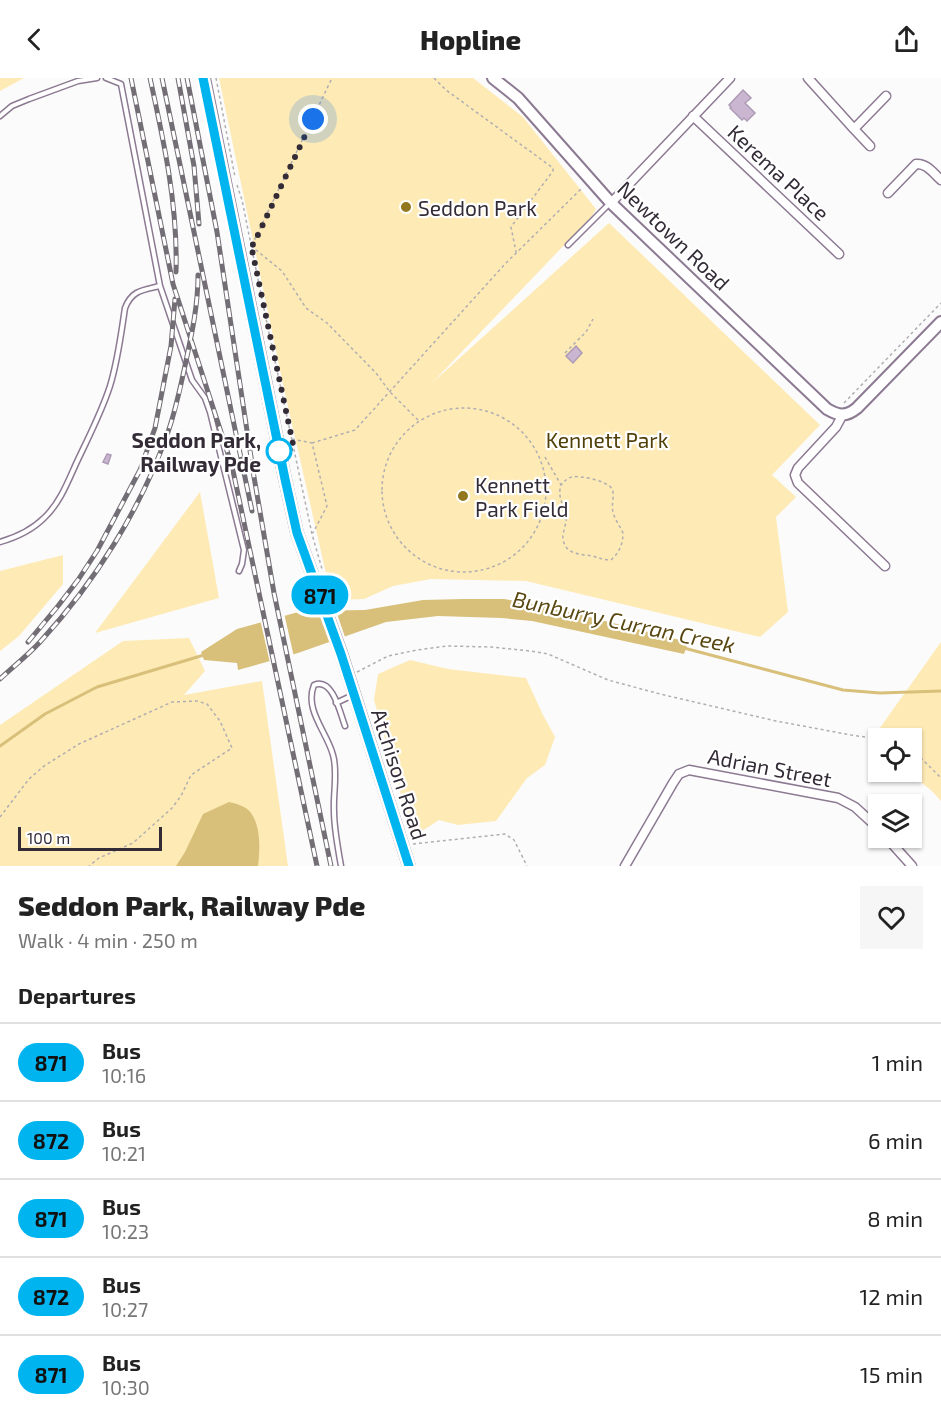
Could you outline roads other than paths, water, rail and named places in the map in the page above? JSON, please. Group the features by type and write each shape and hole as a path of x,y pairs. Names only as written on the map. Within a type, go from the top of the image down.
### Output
{"street":[{"name":"Atchison Road","path":"204,78 297,533 341,654 409,866"},
{"name":"Newtown Road","path":"493,78 518,98 610,203 827,409 839,411"},
{"path":"610,203 730,78"},
{"path":"808,78 870,146"},
{"path":"854,129 886,96"},
{"name":"Kerema Place","path":"693,116 839,254"},
{"path":"888,193 916,164 926,166 941,180"},
{"path":"885,566 798,483 795,475 798,468 836,427 839,411 849,414 857,408 941,322"},
{"name":"Adrian Street","path":"625,866 673,783 679,774 688,770 838,798 868,818"},
{"path":"896,848 912,866"}],"lane":[{"path":"0,116 12,106 29,99 78,81 97,78"},
{"path":"106,78 121,84 160,286 192,380 205,398 210,412 244,550 242,564 238,571"},
{"path":"568,246 610,203"},
{"path":"0,542 17,537 34,527 56,504 103,406 114,371 128,301 138,291 160,286"},
{"path":"341,866 334,809 334,757 314,711 312,691 314,685 325,684 331,691 345,726"},
{"path":"336,703 354,694"}],"waterway":[{"name":"Bunburry Curran Creek","path":"684,648 843,690 880,693 941,691"},
{"name":"Bunburry Curran Creek","path":"0,746 45,714 97,687 204,655"}],"railway":[{"path":"131,78 173,284 232,466 317,866"},
{"path":"150,78 172,198 176,272"},
{"path":"162,78 252,511"},
{"path":"178,78 194,166 199,224"},
{"path":"187,78 217,232 274,593 331,866"},
{"path":"0,679 40,642 79,595 114,543 144,489 168,432 178,397 194,319 198,275"},
{"path":"28,642 78,580 97,551 140,470 155,428 171,346 175,299"}],"place":[{"name":"Seddon Park","path":"406,207"},
{"name":"Seddon Park, Railway Pde","path":"279,451"},
{"name":"Kennett Park Field","path":"463,496"}],"park label":[{"name":"Kennett Park","path":"607,439"}]}
